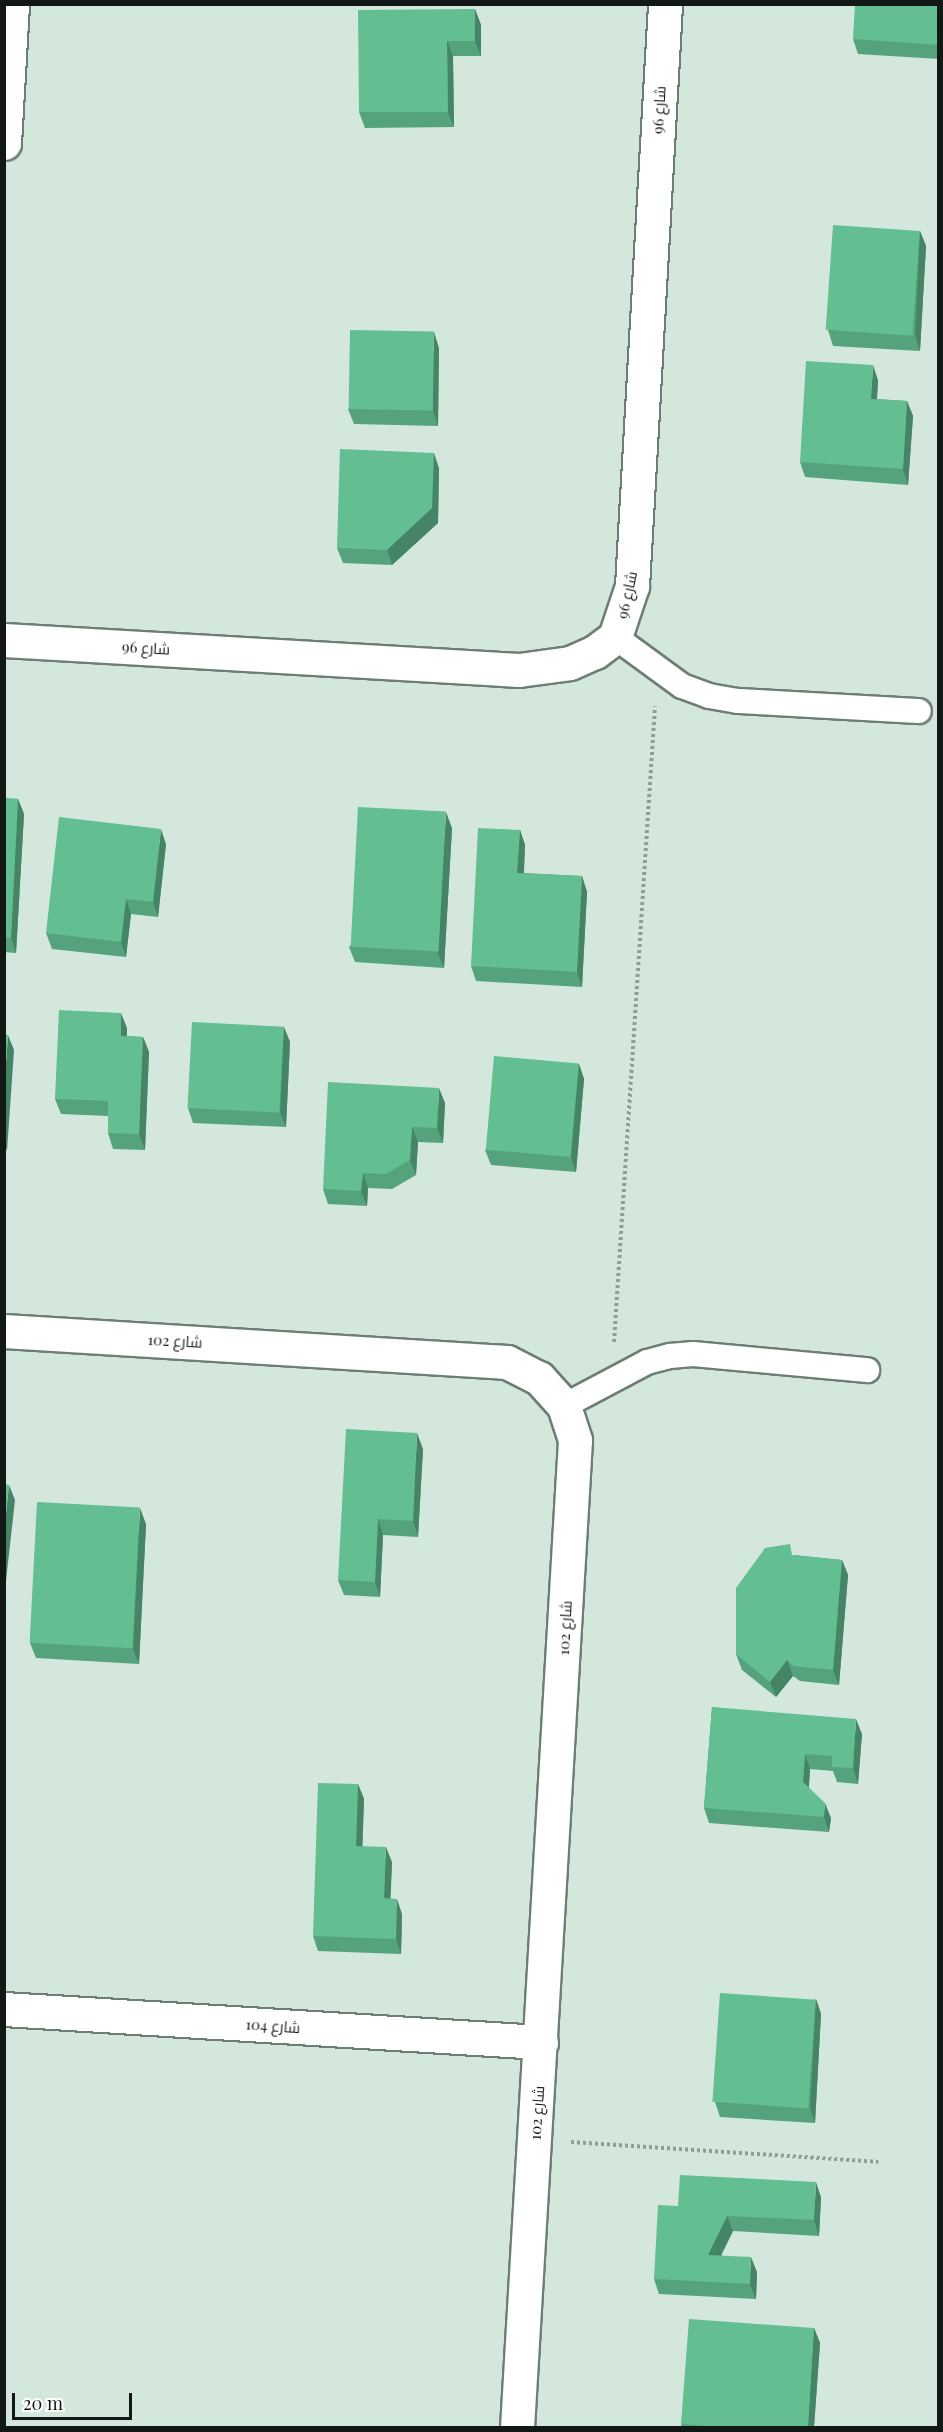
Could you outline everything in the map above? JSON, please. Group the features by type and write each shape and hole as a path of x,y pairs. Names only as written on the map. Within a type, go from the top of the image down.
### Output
{"street":[{"path":"4,143 12,4"},
{"name":"شارع 96","path":"4,639 519,670 570,663 595,652 615,636 625,612 632,577 665,4"},
{"name":"شارع 102","path":"4,1331 507,1362 539,1378 564,1406 575,1440 517,2427"},
{"name":"شارع 104","path":"4,2009 541,2042"}],"lane":[{"path":"615,636 681,686 738,701 919,711"},
{"path":"564,1406 647,1362 693,1354 867,1370"}],"path":[{"path":"612,1379 657,669"},
{"path":"535,2140 878,2162"}],"building":[{"path":"855,4 939,4 939,45 853,39"},
{"path":"475,9 475,41 447,41 448,112 359,112 358,10"},
{"path":"833,225 920,231 912,336 826,330"},
{"path":"350,330 434,331 433,410 349,409"},
{"path":"806,361 873,365 871,399 907,401 903,469 800,462"},
{"path":"340,449 434,453 432,508 387,550 337,548"},
{"path":"4,798 18,799 11,938 4,937"},
{"path":"358,807 446,812 439,951 351,947"},
{"path":"59,817 161,829 153,902 126,899 121,942 46,933"},
{"path":"478,828 520,830 517,873 582,876 577,972 471,966"},
{"path":"59,1010 121,1013 121,1036 143,1037 139,1134 108,1133 108,1101 55,1099"},
{"path":"192,1022 284,1027 279,1113 187,1108"},
{"path":"4,1035 8,1035 4,1089"},
{"path":"494,1056 579,1063 570,1157 486,1150"},
{"path":"328,1082 439,1088 437,1128 412,1127 410,1160 386,1174 363,1173 361,1191 323,1189"},
{"path":"346,1429 417,1433 413,1521 378,1519 375,1582 338,1580"},
{"path":"4,1484 9,1485 4,1532"},
{"path":"37,1502 140,1507 132,1648 30,1643"},
{"path":"790,1544 792,1555 842,1560 833,1670 794,1666 787,1660 770,1682 736,1654 736,1588 765,1548"},
{"path":"712,1707 856,1719 853,1768 832,1767 832,1756 805,1754 803,1782 825,1803 824,1817 704,1808"},
{"path":"318,1783 358,1784 356,1846 386,1847 384,1898 397,1899 396,1939 313,1936"},
{"path":"720,1993 816,2000 808,2108 712,2102"},
{"path":"680,2175 816,2182 814,2220 727,2216 708,2255 751,2257 750,2284 654,2279 658,2205 678,2206"},
{"path":"689,2319 814,2328 808,2427 723,2427 681,2424"}]}
